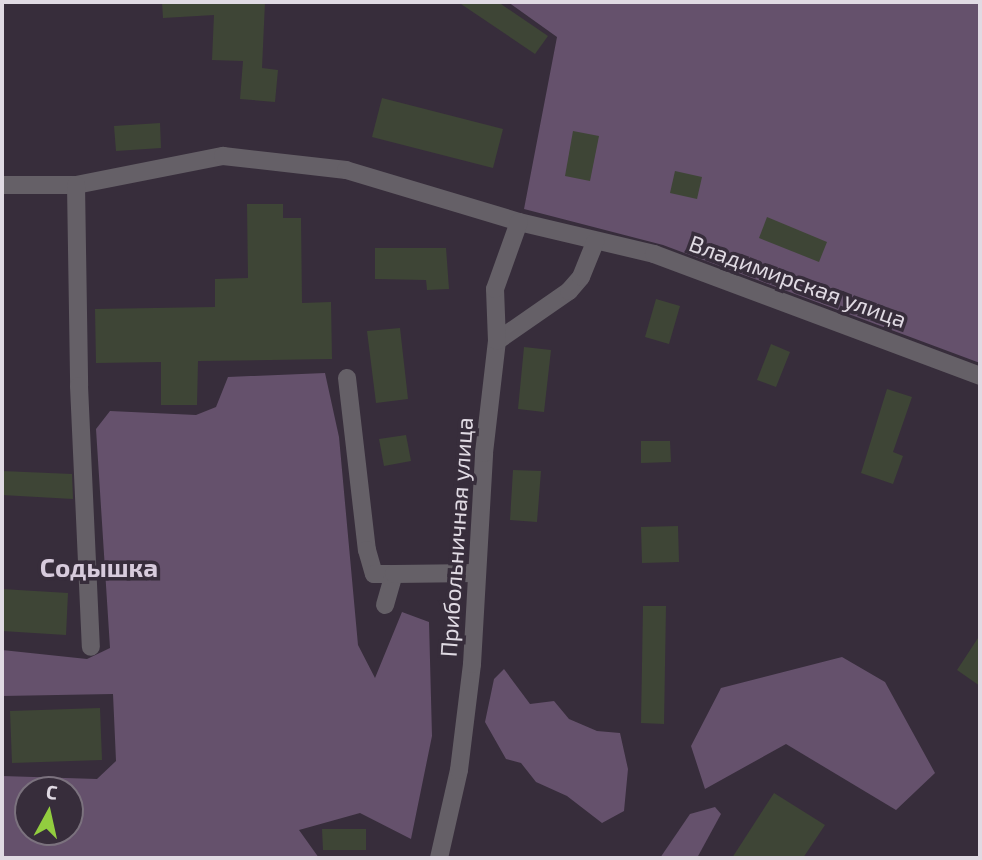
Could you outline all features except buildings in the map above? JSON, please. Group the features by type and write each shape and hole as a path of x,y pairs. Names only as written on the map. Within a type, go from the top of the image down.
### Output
{"street":[{"path":"2,185 76,185 223,156 346,170 519,222"},
{"path":"76,185 79,386 91,647"},
{"name":"Владимирская улица","path":"519,222 653,254 980,376"},
{"name":"Прибольничная улица","path":"439,858 467,717 497,341 495,289 519,222"},
{"path":"497,341 569,291 581,277 595,242"},
{"path":"347,377 367,550 374,574 477,573"},
{"path":"386,605 394,574"}],"shaded area":[{"path":"508,2 980,2 980,363 663,245 524,209 557,37"},
{"path":"325,373 339,437 358,645 375,678 402,612 429,622 432,736 411,839 360,813 299,830 319,858 2,858 2,776 14,776 14,846 84,846 84,779 97,779 116,761 113,694 2,696 2,650 87,659 110,648 96,429 110,411 196,415 216,407 228,377"},
{"path":"842,657 885,682 935,773 896,810 786,744 705,789 691,746 721,688"},
{"path":"504,669 530,704 554,701 569,719 597,731 620,733 628,769 624,811 602,823 567,796 536,782 521,763 506,759 485,722 494,679"},
{"path":"715,807 721,814 697,858 660,858 690,814"}],"district":[{"name":"Содышка","path":"99,567"}]}
